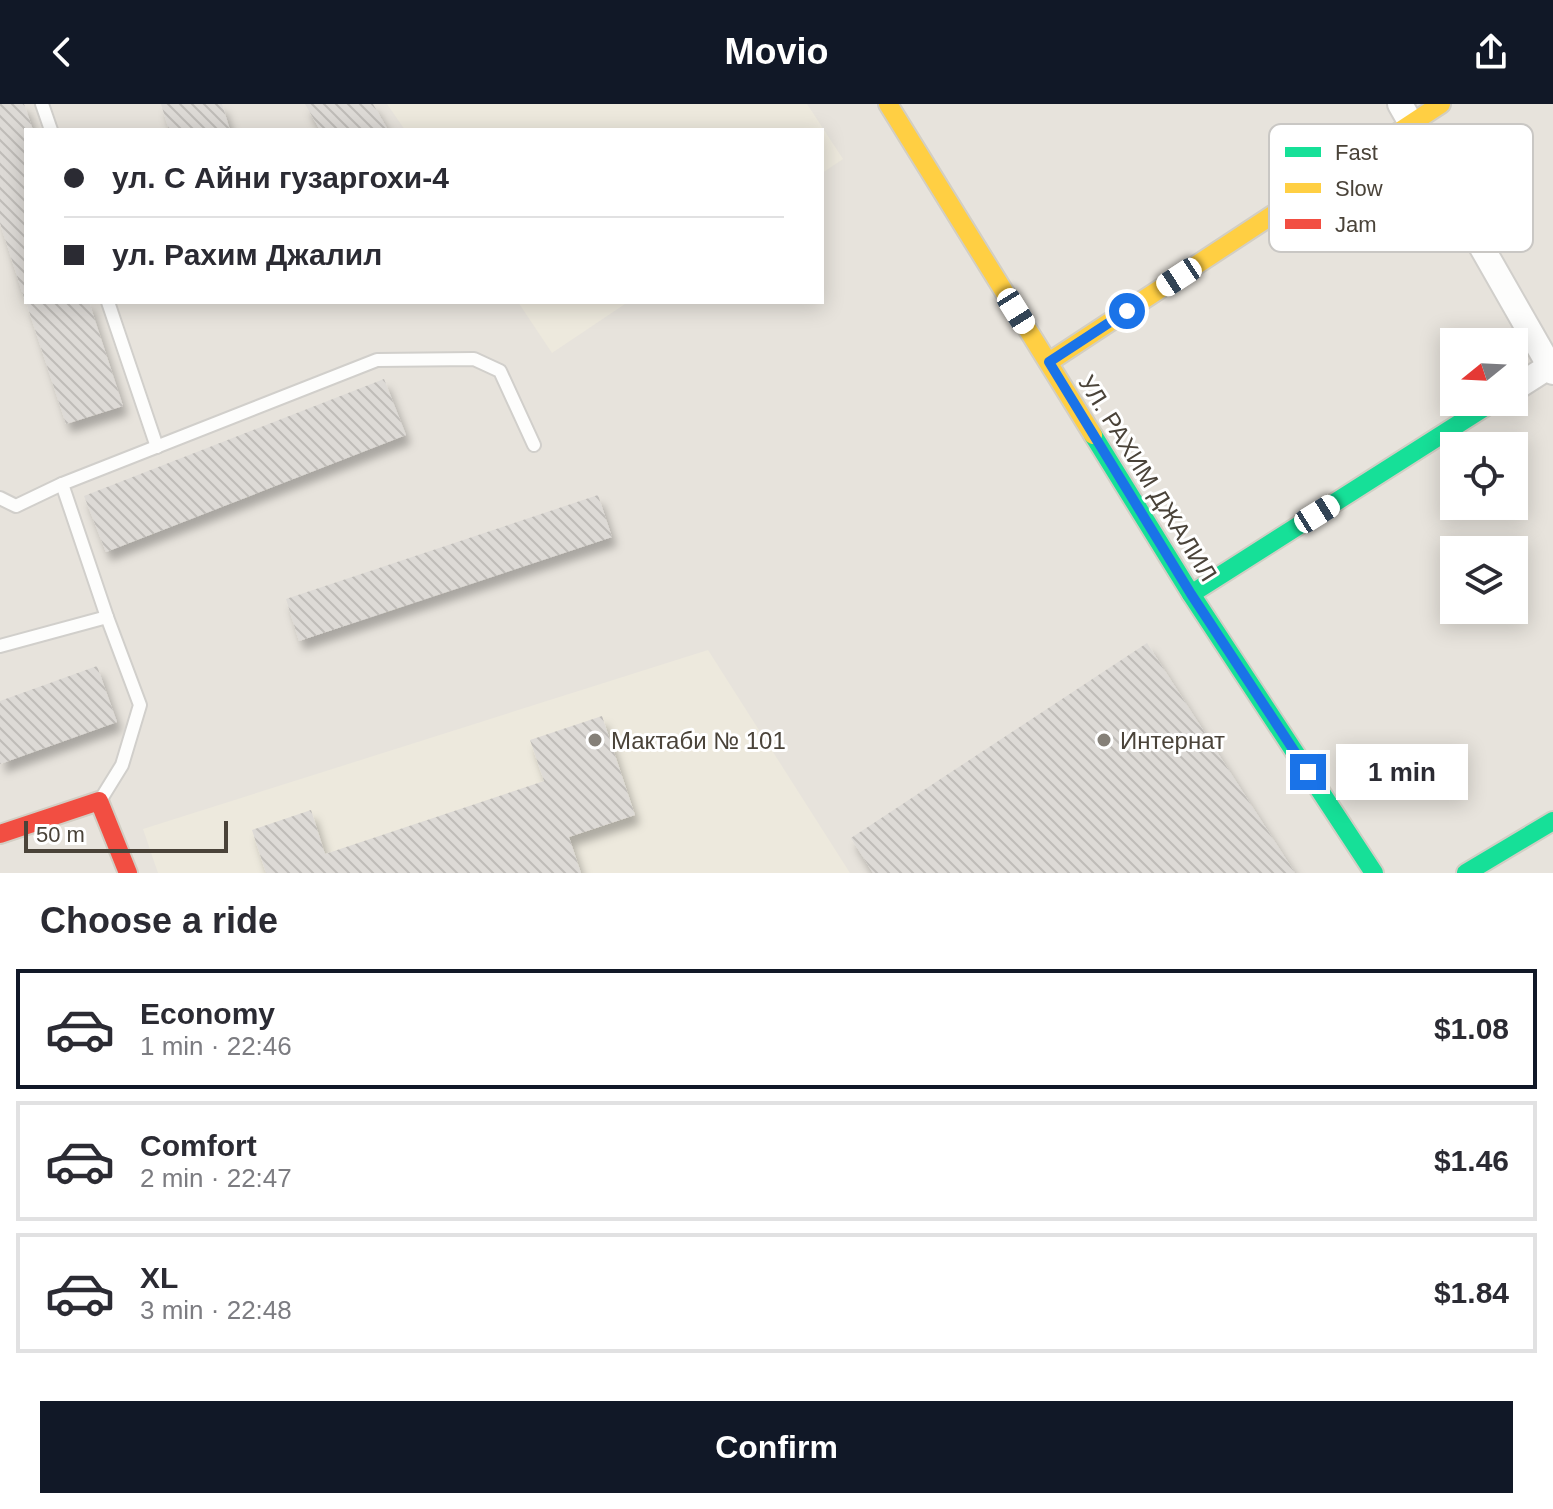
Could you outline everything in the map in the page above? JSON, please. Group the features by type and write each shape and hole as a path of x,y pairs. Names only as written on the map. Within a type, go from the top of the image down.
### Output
{"street":[{"name":"УЛ. РАХИМ ДЖАЛИЛ","path":"888,104 1191,594 1374,873"},
{"path":"1406,114 1441,104"},
{"path":"1049,362 1269,209"},
{"path":"1486,252 1552,367 1528,381"},
{"path":"1191,594 1471,416"},
{"path":"0,834 99,801 128,873"},
{"path":"1466,873 1553,821"}],"lane":[{"path":"42,104 50,128"},
{"path":"109,304 157,447"},
{"path":"0,498 16,506 62,484 377,360 474,359 500,371 534,445"},
{"path":"62,484 140,705 122,765 99,801"},
{"path":"0,646 107,617"}],"shaded area":[{"path":"0,104 1553,104 1553,873 0,873"},
{"path":"387,104 807,104 823,128 404,128"},
{"path":"824,130 843,159 824,172"},
{"path":"519,304 625,304 552,353"},
{"name":"Мактаби № 101","path":"708,650 850,873 158,873 143,829"}],"building":[{"path":"0,104 24,104 32,128 24,128 24,298 0,223"},
{"path":"161,104 222,104 229,128 168,128"},
{"path":"305,104 373,104 387,128 319,128"},
{"path":"27,304 90,304 123,406 66,424"},
{"path":"384,379 406,435 106,552 84,496"},
{"path":"598,495 612,537 299,641 286,599"},
{"name":"Интернат","path":"1147,643 1295,873 873,873 851,838"},
{"path":"97,666 117,722 0,764 0,701"},
{"path":"602,716 635,815 569,837 581,873 266,873 252,830 311,810 325,854 544,781 530,740"}],"traffic: fast":[{"path":"1191,594 1471,416"},
{"path":"1093,435 1191,594 1374,873"},
{"path":"1466,873 1553,821"}],"traffic: slow":[{"path":"888,104 1093,435"},
{"path":"1411,124 1441,104"},
{"path":"1049,362 1269,217"}],"traffic: jam":[{"path":"0,834 99,801 128,873"}],"place":[{"name":"Мактаби № 101","path":"595,740"},
{"name":"Интернат","path":"1104,740"}],"route":[{"path":"1127,311 1049,362 1191,594 1308,772"}]}
